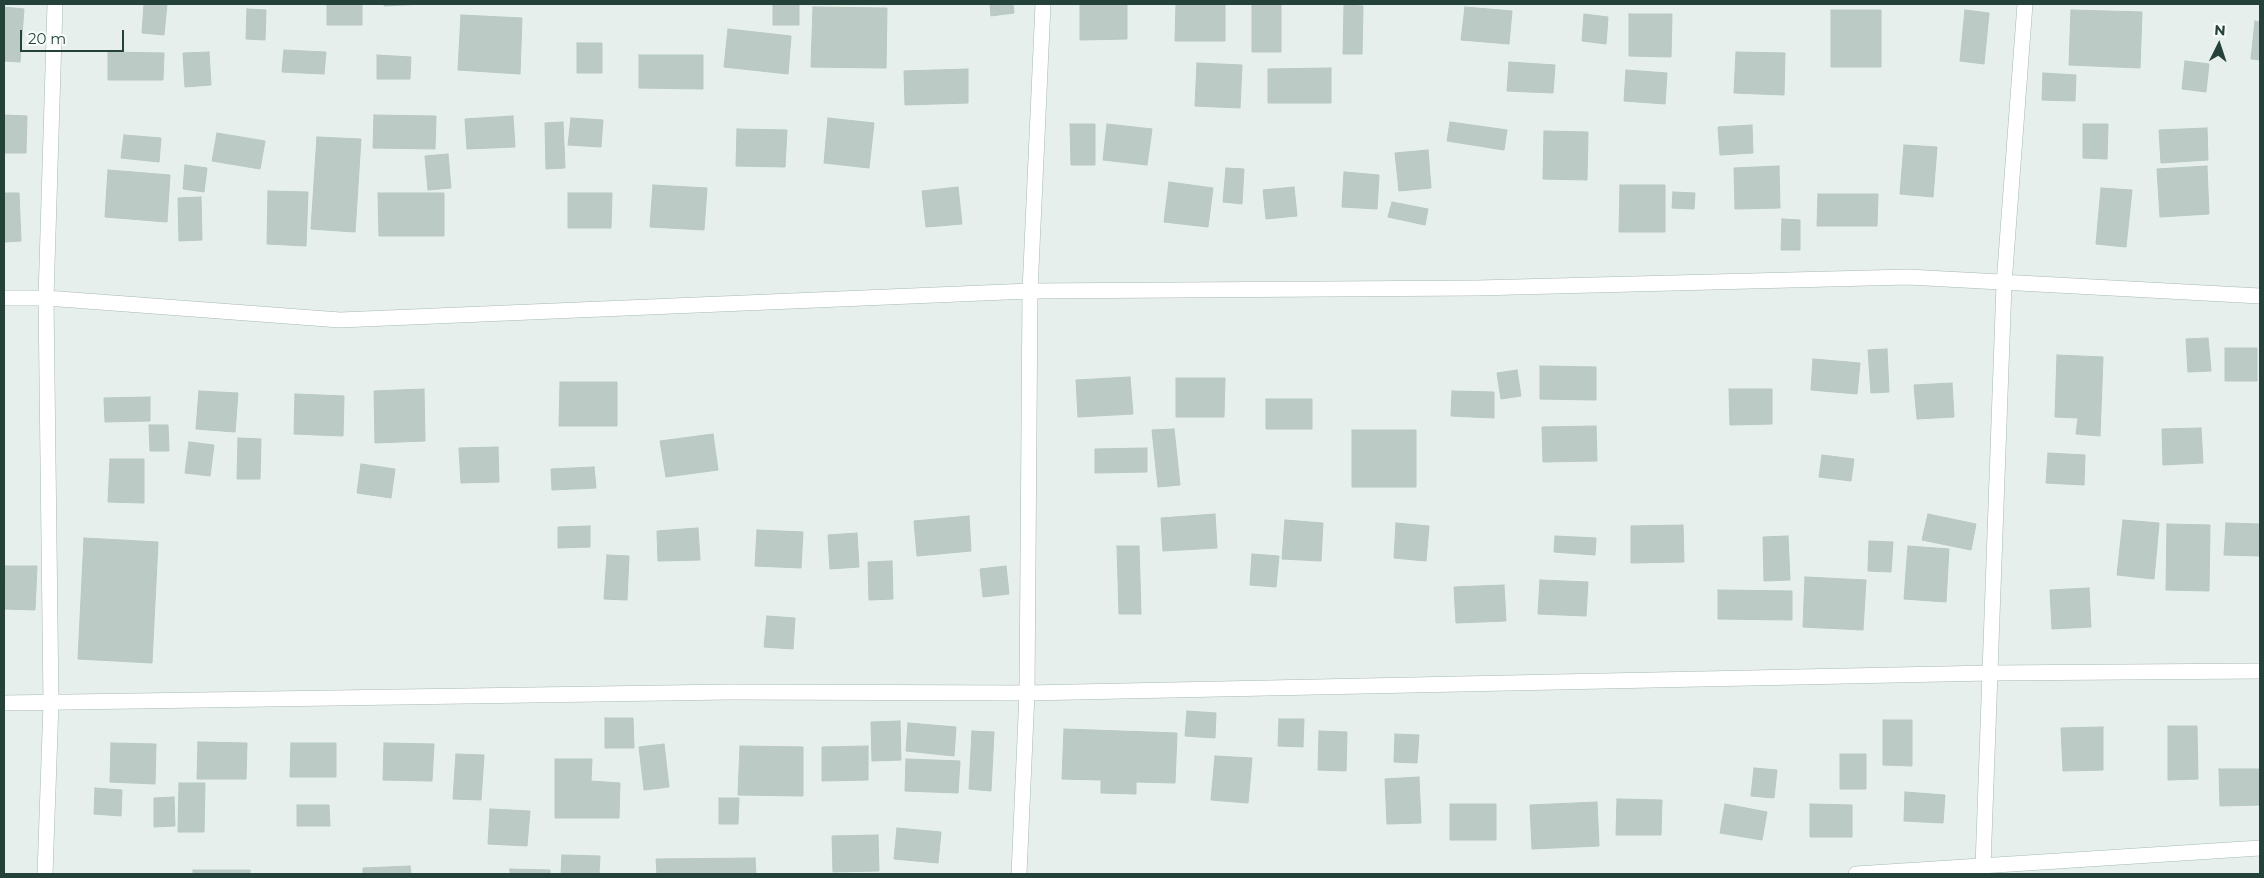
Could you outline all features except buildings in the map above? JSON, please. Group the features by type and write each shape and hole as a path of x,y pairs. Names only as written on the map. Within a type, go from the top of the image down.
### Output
{"street":[{"path":"46,874 51,703 46,298 55,4"},
{"path":"1019,874 1027,693 1030,291 1043,4"},
{"path":"1983,866 2004,284 2025,4"},
{"path":"4,298 46,298 340,320 1030,291 1476,288 1908,277 2004,284 2260,296"},
{"path":"4,703 730,692 1027,693 1991,673 2260,671"},
{"path":"1856,874 2260,848"}]}
